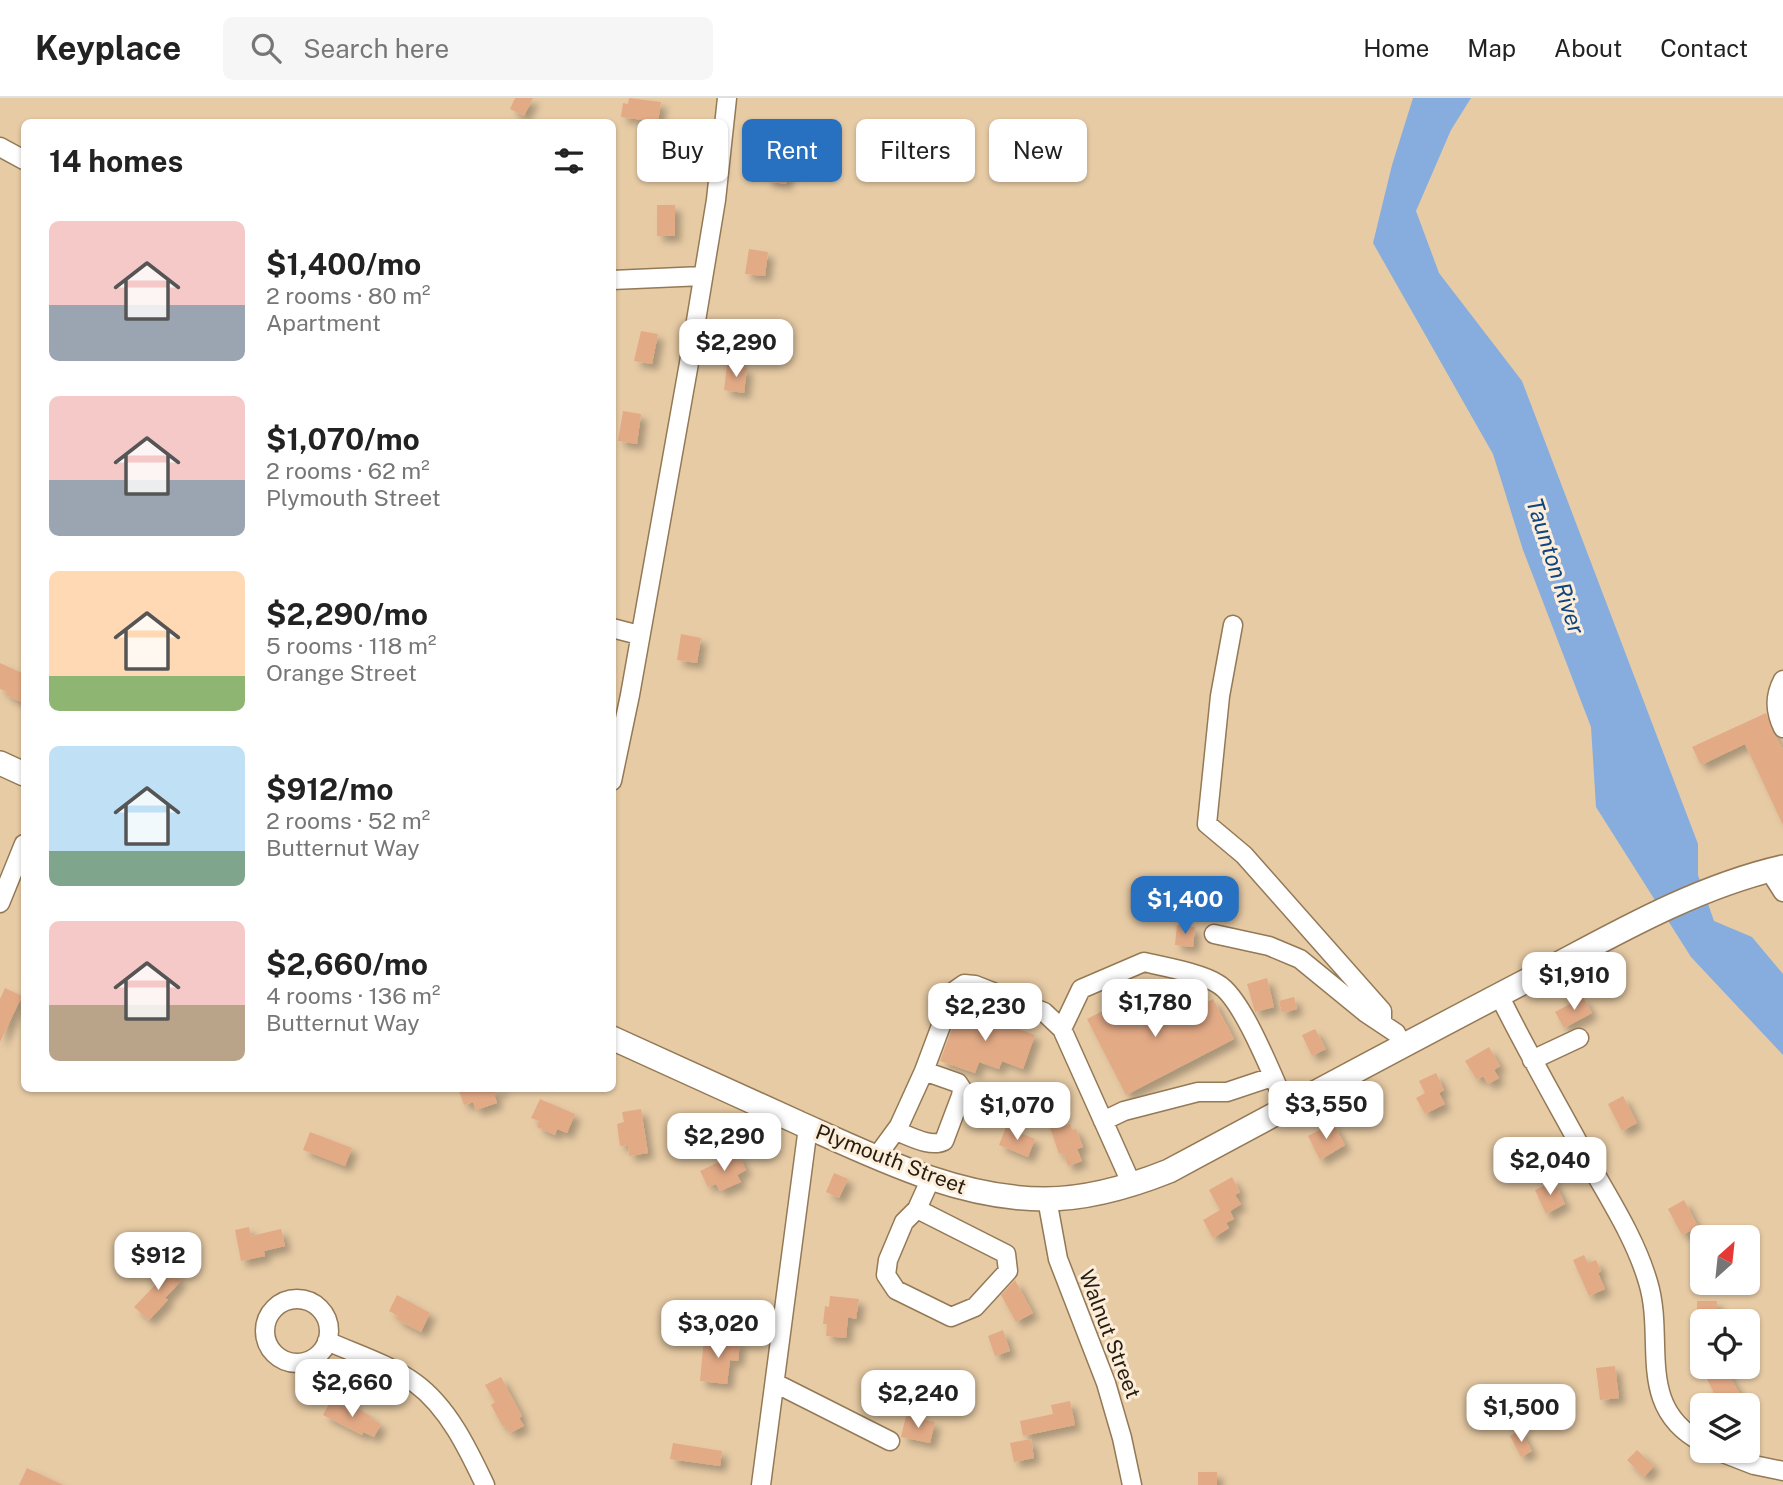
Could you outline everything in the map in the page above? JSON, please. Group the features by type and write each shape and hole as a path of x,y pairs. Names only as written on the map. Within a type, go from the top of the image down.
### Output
{"main road":[{"path":"0,763 21,773"},
{"name":"Plymouth Street","path":"616,1040 808,1127 947,1184 985,1193 1047,1199 1095,1194 1132,1185 1169,1171 1402,1045 1657,913 1712,889 1776,869"}],"street":[{"path":"616,762 676,443 722,161 727,98"},
{"path":"0,147 21,158"},
{"path":"616,280 703,276"},
{"path":"1233,625 1220,696 1207,824 1244,855 1382,1011 1382,1022"},
{"path":"616,629 639,635"},
{"path":"1783,680 1776,692 1776,713 1783,728"},
{"path":"0,903 21,851"},
{"path":"1776,869 1783,892"},
{"path":"1213,934 1269,946 1300,959 1366,1013 1396,1032 1402,1045"},
{"path":"1062,1028 1081,989 1144,962 1218,984 1243,1016 1287,1108"},
{"path":"877,1156 896,1131 924,1071 954,991 964,984 975,985 1044,1012 1062,1028 1132,1185"},
{"path":"1499,995 1532,1060 1628,1230 1644,1269 1653,1301 1659,1396 1665,1408 1682,1429 1690,1434"},
{"path":"1532,1060 1579,1038"},
{"path":"896,1131 930,1143 938,1144 944,1141 962,1089 958,1083 924,1071"},
{"path":"1103,1121 1137,1108 1198,1092 1227,1092 1272,1077"},
{"path":"761,1485 808,1127"},
{"path":"917,1209 1006,1254 1008,1271 975,1307 951,1317 896,1290 886,1275 888,1260 904,1222 917,1209 931,1178"},
{"name":"Walnut Street","path":"1047,1199 1058,1259 1109,1393 1132,1485"},
{"path":"327,1340 398,1372 432,1398 450,1421 485,1485"},
{"path":"775,1383 890,1441"},
{"path":"1749,1463 1783,1471"}],"water":[{"name":"Taunton River","path":"1413,98 1471,98 1451,130 1416,211 1439,273 1522,381 1698,844 1698,875 1714,921 1752,937 1783,974 1783,1055 1691,957 1596,807 1591,727 1523,550 1493,454 1373,243 1392,165"}],"building":[{"path":"515,98 533,98 524,116 510,109"},
{"path":"629,98 661,102 658,119 621,117 623,103 628,104"},
{"path":"657,205 675,205 675,236 657,236"},
{"path":"749,249 768,252 765,276 745,274"},
{"path":"641,331 658,334 652,364 634,361"},
{"path":"725,350 739,353 737,364 723,362"},
{"path":"727,365 747,368 744,393 724,390"},
{"path":"623,411 641,414 637,444 618,441"},
{"path":"681,634 701,638 697,663 677,660"},
{"path":"0,663 21,673 21,702 0,689"},
{"path":"1766,713 1783,749 1783,825 1745,744 1701,765 1692,747"},
{"path":"1177,925 1195,927 1193,947 1175,945"},
{"path":"1267,978 1274,1007 1255,1012 1247,984"},
{"path":"5,988 21,996 0,1042 0,999"},
{"path":"1145,989 1164,1025 1213,999 1234,1039 1126,1095 1087,1019"},
{"path":"1294,997 1297,1009 1282,1013 1279,1001"},
{"path":"1583,997 1592,1013 1564,1028 1555,1012"},
{"path":"960,1008 1035,1035 1023,1069 1002,1061 999,1069 979,1062 975,1073 940,1061"},
{"path":"1315,1029 1326,1049 1312,1056 1302,1035"},
{"path":"1489,1047 1500,1066 1494,1070 1499,1078 1488,1084 1483,1076 1477,1080 1465,1061"},
{"path":"1436,1073 1444,1090 1439,1093 1445,1104 1425,1114 1416,1098 1425,1093 1419,1081"},
{"path":"459,1092 499,1092 494,1094 497,1103 476,1110 473,1102 464,1105"},
{"path":"1623,1096 1637,1123 1622,1131 1608,1104"},
{"path":"540,1099 575,1114 567,1133 557,1129 555,1135 537,1127 539,1121 531,1118"},
{"path":"1053,1103 1062,1127 1070,1124 1072,1130 1076,1129 1083,1147 1077,1149 1082,1161 1068,1166 1063,1153 1059,1154 1043,1107"},
{"path":"641,1109 648,1153 629,1156 628,1145 620,1146 617,1124 624,1122 622,1112"},
{"path":"1333,1123 1345,1145 1320,1160 1308,1136"},
{"path":"1006,1127 1035,1139 1028,1157 999,1145"},
{"path":"310,1132 352,1148 345,1166 303,1150"},
{"path":"738,1153 746,1170 737,1175 741,1182 720,1191 716,1184 708,1187 700,1171"},
{"path":"834,1173 848,1179 839,1198 826,1192"},
{"path":"1232,1177 1240,1192 1235,1195 1241,1204 1230,1211 1234,1219 1226,1223 1229,1228 1213,1238 1203,1220 1220,1210 1209,1190"},
{"path":"1554,1181 1565,1204 1546,1214 1535,1190"},
{"path":"1684,1200 1697,1225 1690,1225 1690,1231 1682,1235 1668,1209"},
{"path":"249,1227 251,1236 281,1229 285,1246 264,1251 265,1256 241,1261 235,1230"},
{"path":"1584,1255 1588,1263 1596,1260 1605,1289 1589,1296 1573,1260"},
{"path":"163,1264 181,1281 149,1320 134,1307 157,1283 151,1277"},
{"path":"1015,1280 1033,1313 1016,1322 1001,1295"},
{"path":"397,1295 430,1313 421,1332 396,1319 398,1316 389,1311"},
{"path":"830,1296 859,1299 856,1319 848,1317 846,1338 826,1336 827,1324 823,1324 825,1306 829,1307"},
{"path":"1697,1301 1717,1301 1717,1309 1697,1309"},
{"path":"1003,1330 1010,1351 995,1356 988,1336"},
{"path":"704,1338 740,1342 738,1361 730,1360 727,1384 700,1381"},
{"path":"1615,1366 1619,1398 1600,1400 1596,1368"},
{"path":"501,1377 522,1416 519,1418 524,1426 510,1433 506,1425 503,1427 491,1405 495,1402 485,1385"},
{"path":"1707,1379 1732,1379 1739,1393 1714,1393"},
{"path":"331,1400 345,1407 347,1403 381,1424 374,1437 363,1432 362,1435 323,1415"},
{"path":"1070,1401 1075,1425 1023,1436 1020,1421 1053,1414 1051,1405"},
{"path":"906,1416 935,1422 930,1443 901,1437"},
{"path":"1520,1430 1532,1451 1521,1457 1510,1436"},
{"path":"1031,1439 1034,1458 1014,1462 1010,1443"},
{"path":"673,1443 722,1451 720,1466 670,1459"},
{"path":"1637,1450 1654,1466 1644,1477 1627,1460"},
{"path":"27,1468 63,1485 19,1485"},
{"path":"1198,1472 1217,1472 1217,1485 1198,1485"}]}
